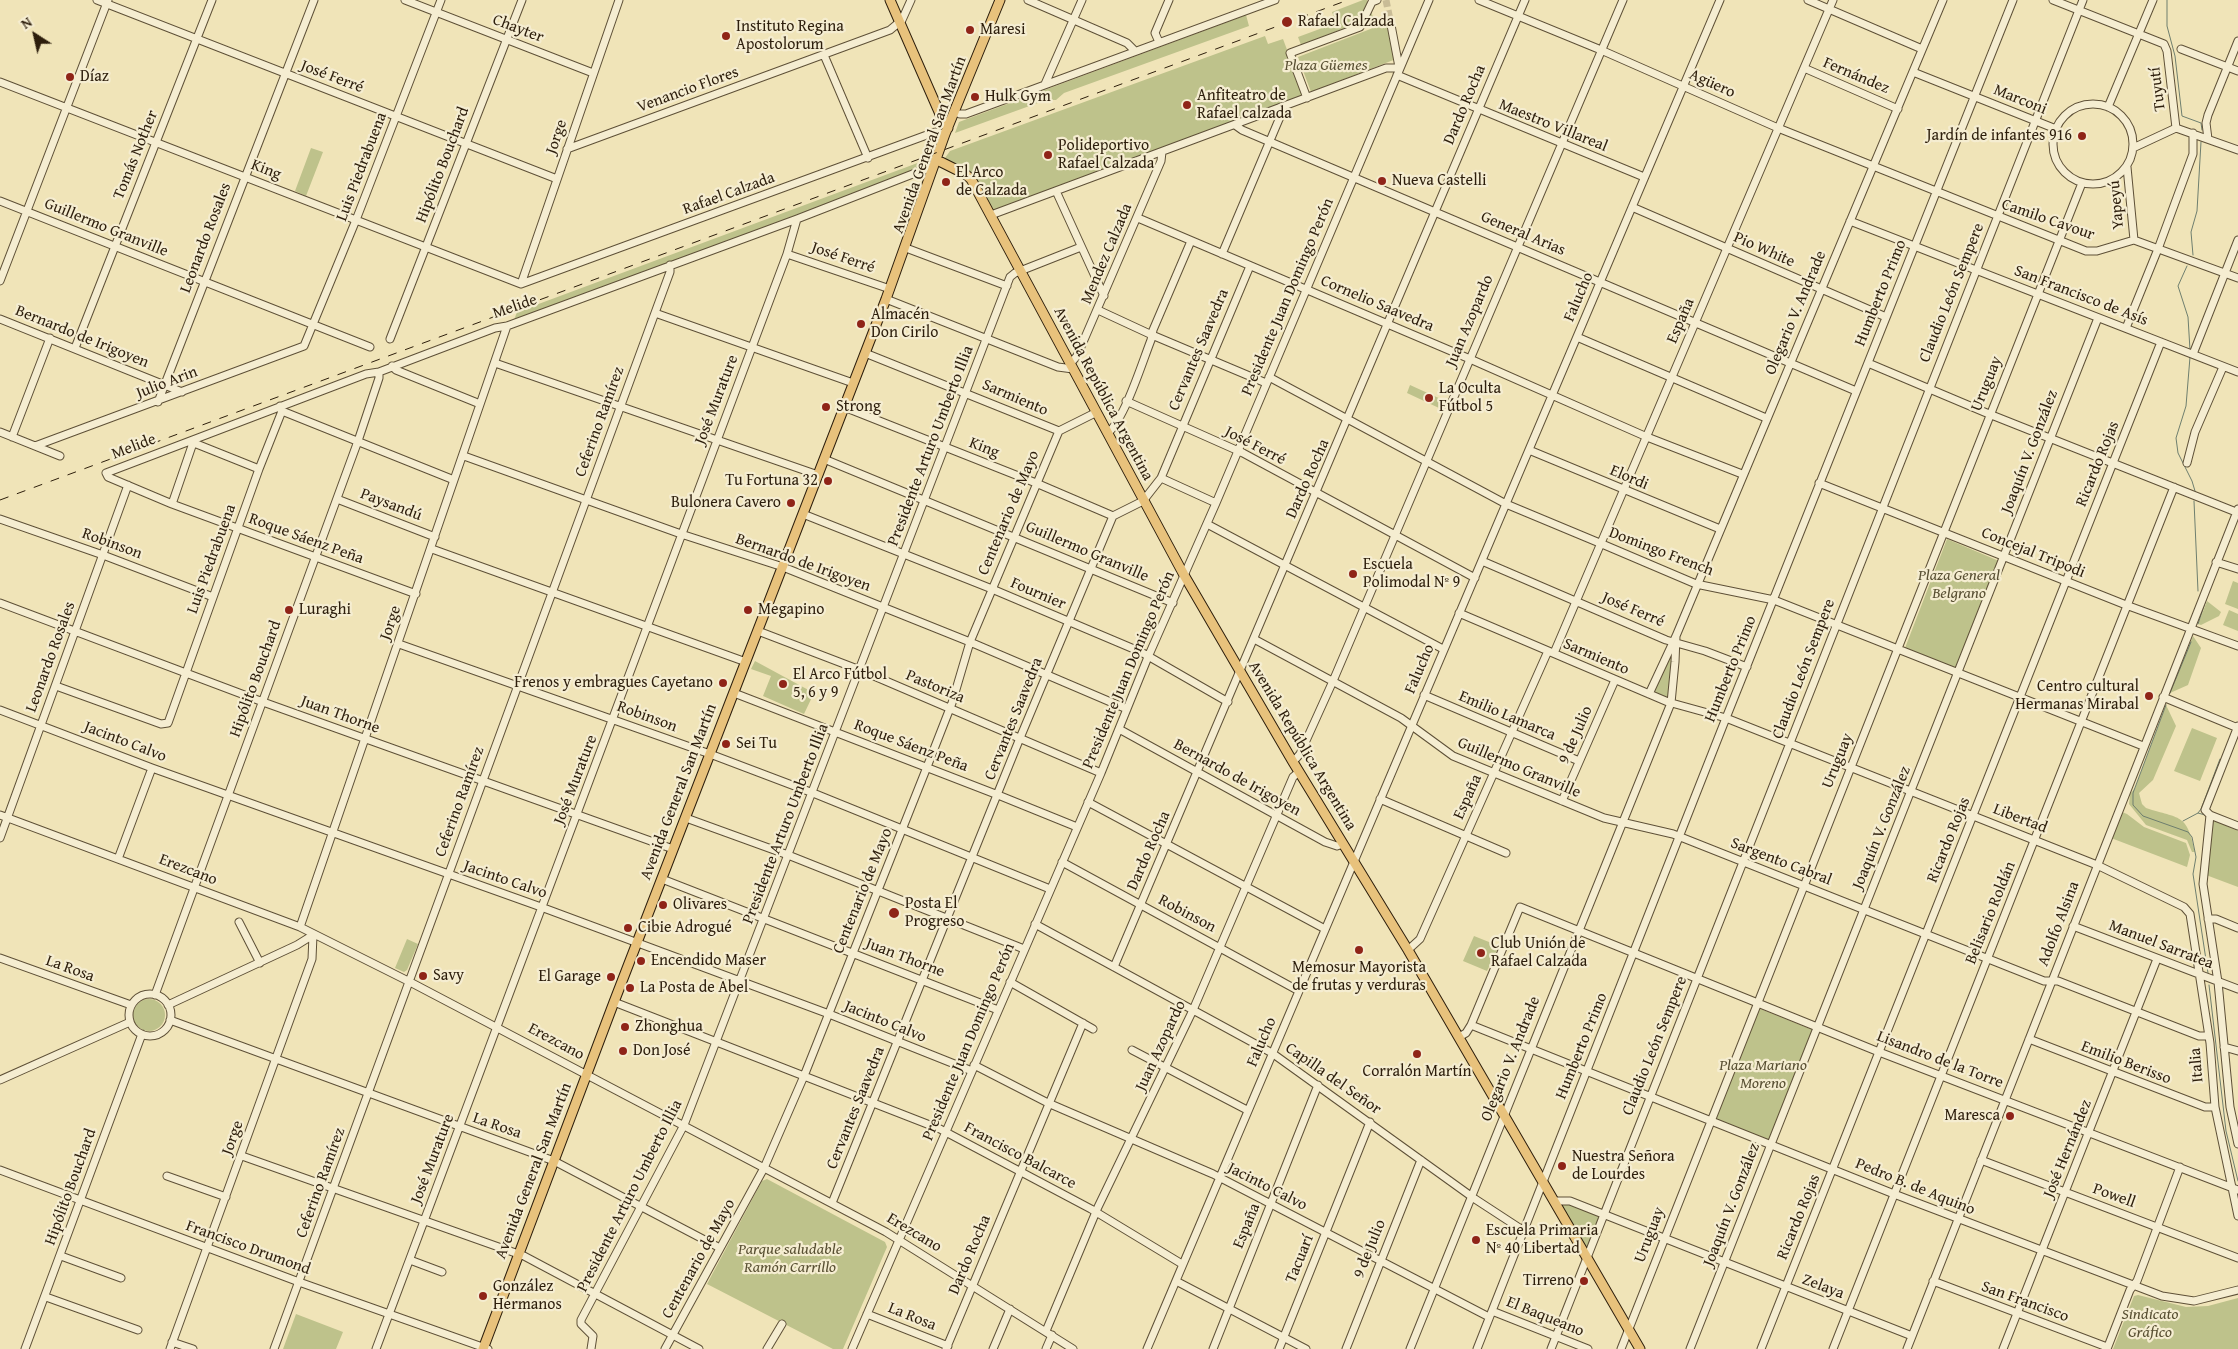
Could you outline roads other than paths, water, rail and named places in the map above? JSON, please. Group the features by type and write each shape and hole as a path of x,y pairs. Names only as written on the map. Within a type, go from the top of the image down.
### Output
{"main road":[{"path":"890,0 946,131"},
{"name":"Avenida General San Martín","path":"906,248 906,242 946,131 1000,0"},
{"name":"Avenida General San Martín","path":"485,1348 518,1254 586,1074 844,406 960,114 980,52"},
{"name":"Avenida República Argentina","path":"941,162 971,179 1184,575 1293,762 1408,950 1556,1201 1640,1349"}],"street":[{"name":"José Ferré","path":"97,0 108,2 285,74 557,178"},
{"name":"Tomás Nother","path":"74,348 212,0"},
{"name":"Leonardo Rosales","path":"158,402 244,176 314,0"},
{"name":"Chayter","path":"404,0 594,73"},
{"name":"Luis Piedrabuena","path":"307,343 441,0"},
{"name":"Hipólito Bouchard","path":"390,339 522,0"},
{"name":"Jorge","path":"521,284 618,0"},
{"path":"900,23 911,0"},
{"path":"1028,0 1127,43 1135,51"},
{"path":"1046,84 1082,0"},
{"path":"1159,42 1155,33 1169,0"},
{"path":"960,114 966,114 1257,4 1275,0"},
{"path":"1307,98 1290,53 1360,27 1372,2 1377,0"},
{"name":"Presidente Juan Domingo Perón","path":"852,1349 1101,772 1148,657 1216,503 1428,0"},
{"name":"Agüero","path":"1479,0 1601,50 1778,128 1935,192"},
{"name":"Dardo Rocha","path":"1114,967 1349,419 1434,212 1525,0"},
{"name":"Juan Azopardo","path":"1293,762 1300,754 1333,681 1560,144 1623,0"},
{"name":"Falucho","path":"1147,1349 1218,1177 1326,929 1720,0"},
{"path":"1808,0 1922,49"},
{"name":"España","path":"1408,950 1420,939 1511,733 1577,602 1833,0"},
{"name":"Olegario V. Andrade","path":"1648,694 1675,640 1742,474 1822,290 1943,0"},
{"name":"Humberto Primo","path":"1477,1349 1973,96 2013,0"},
{"path":"2053,0 2140,35"},
{"name":"Claudio León Sempere","path":"1551,1349 1586,1256 2083,0"},
{"path":"2108,107 2140,35 2153,0"},
{"path":"0,281 108,2"},
{"name":"Venancio Flores","path":"567,149 824,55 890,30 900,23"},
{"path":"1386,68 1398,72 1390,24"},
{"name":"Tuyutí","path":"2140,35 2166,46 2176,128"},
{"path":"2208,139 2206,120 2238,41"},
{"path":"2181,49 2238,71"},
{"path":"991,215 1386,68 1391,64 1396,53"},
{"path":"824,55 868,158"},
{"name":"Fernández","path":"1804,68 1898,109"},
{"name":"Maestro Villareal","path":"1398,72 1479,110 1644,177"},
{"name":"Marconi","path":"1914,72 2056,129"},
{"name":"King","path":"0,82 521,284"},
{"path":"2096,104 2108,107 2125,120 2131,129 2133,148 2131,158 2127,167 2108,182 2095,185 2082,183 2065,173 2055,156 2053,144 2056,129 2071,111 2083,106 2096,104"},
{"path":"1222,254 1280,117 1279,109"},
{"name":"General Arias","path":"1236,125 1242,130 1269,142 1856,391"},
{"path":"2133,148 2176,128 2238,150"},
{"name":"Rafael Calzada","path":"521,284 935,132 946,131"},
{"path":"2126,328 2193,154 2193,133"},
{"name":"Mendez Calzada","path":"1071,367 1078,356 1138,218 1162,161 1162,152"},
{"name":"Yapeyú","path":"2127,167 2134,240"},
{"name":"Melide","path":"106,473 281,409 366,374 379,372 495,328 507,326 923,170 933,168"},
{"name":"Uruguay","path":"1621,1349 1756,1002 2082,183"},
{"path":"1056,191 1104,296"},
{"name":"Camilo Cavour","path":"1935,192 2091,252 2134,240"},
{"name":"Guillermo Granville","path":"0,201 370,347"},
{"name":"Pio White","path":"1632,207 1886,317"},
{"name":"Cornelio Saavedra","path":"1138,218 1552,394 1647,437 1742,474"},
{"name":"José Murature","path":"376,1349 787,254 796,227 796,219"},
{"name":"San Francisco de Asís","path":"1850,221 2238,372"},
{"path":"2134,240 2238,278"},
{"path":"2190,353 2238,240"},
{"path":"1108,433 1115,426 1126,401 1191,242"},
{"path":"1020,270 1081,247"},
{"path":"906,248 1006,286"},
{"name":"José Ferré","path":"787,254 890,289"},
{"name":"Ceferino Ramírez","path":"274,1349 410,982 482,780 656,313 670,272 670,265"},
{"name":"Cervantes Saavedra","path":"832,1203 1020,738 1113,516 1143,501 1161,478 1250,266"},
{"name":"Presidente Arturo Umberto Illia","path":"591,1349 593,1336 581,1324 684,1125 1006,286 1012,275 1020,270"},
{"path":"886,299 1058,367 1071,367"},
{"name":"Domingo French","path":"1098,310 1210,359 1268,380 1349,419 1506,504 1696,584 1774,600 1958,675 2143,746"},
{"path":"656,313 853,383"},
{"name":"Bernardo de Irigoyen","path":"0,318 182,392"},
{"name":"Joaquín V. González","path":"1690,1349 2098,318"},
{"name":"Jorge","path":"300,928 432,550 507,326"},
{"path":"1577,337 1766,418"},
{"path":"12,437 50,338"},
{"name":"Ricardo Rojas","path":"1761,1349 2161,342"},
{"name":"Julio Arin","path":"35,446 302,348 307,343"},
{"name":"Sarmiento","path":"865,353 1059,431 1098,412"},
{"path":"1868,363 1989,414 2237,510"},
{"path":"495,364 818,475"},
{"path":"392,366 396,370 480,404"},
{"path":"2188,463 2195,432 2223,367"},
{"name":"Hipólito Bouchard","path":"155,995 358,441 379,378 379,372"},
{"name":"José Ferré","path":"1126,401 1238,451 1475,578"},
{"name":"King","path":"844,406 1113,516"},
{"path":"281,409 454,480"},
{"name":"Luis Piedrabuena","path":"56,686 161,724 168,723 281,409"},
{"name":"Centenario de Mayo","path":"665,1349 764,1168 804,1076 950,708 970,642 1059,431"},
{"path":"0,432 60,456"},
{"path":"172,504 194,441 260,469"},
{"name":"Elordi","path":"1529,450 1624,491 1720,529"},
{"name":"Bernardo de Irigoyen","path":"464,456 586,501 783,567 970,642 1127,709"},
{"name":"Guillermo Granville","path":"824,459 1172,603"},
{"name":"Roque Sáenz Peña","path":"106,473 108,477 172,504 416,594"},
{"path":"1161,478 1216,503"},
{"name":"Concejal Tripodi","path":"1820,483 2190,629 2238,646"},
{"name":"Leonardo Rosales","path":"0,838 4,816 56,686 128,485"},
{"name":"Belisario Roldán","path":"1833,1349 2035,840 2126,604 2174,487"},
{"name":"Paysandú","path":"337,499 435,537"},
{"name":"Adolfo Alsina","path":"1907,1349 2237,510"},
{"name":"Fournier","path":"803,514 992,589 1069,622 1148,657 1228,702"},
{"name":"Robinson","path":"0,519 103,555 213,597"},
{"path":"1207,524 1443,650"},
{"path":"432,550 746,662"},
{"name":"José Ferré","path":"1482,561 1577,602 1747,667"},
{"path":"2216,562 2238,569"},
{"name":"Juan Thorne","path":"0,603 263,702 673,849"},
{"name":"Sarmiento","path":"1459,613 1648,694 1671,703 1726,718"},
{"name":"Pastoriza","path":"758,631 860,670 1101,772"},
{"name":"Guillermo Granville","path":"1254,639 1411,725 1446,752 1604,818 1680,836"},
{"name":"Olegario V. Andrade","path":"1410,1349 1671,703 1675,640"},
{"name":"Robinson","path":"399,644 710,754 813,793 1050,889"},
{"name":"9 de Julio","path":"1562,801 1615,680"},
{"name":"Roque Sáenz Peña","path":"734,693 927,767 1077,828"},
{"name":"Emilio Lamarca","path":"1424,695 1579,761"},
{"path":"2163,697 2238,727 2205,806 2206,812 2210,815 2238,826"},
{"name":"Jacinto Calvo","path":"0,710 152,768 542,907 739,980 898,1042 973,1068 1218,1177 1435,1289 1491,1314"},
{"name":"Libertad","path":"1726,718 2097,864 2188,910"},
{"name":"Bernardo de Irigoyen","path":"1119,729 1332,845 1343,844"},
{"path":"118,859 152,768"},
{"name":"Juan Azopardo","path":"1046,1349 1049,1333 1096,1213 1193,1010 1293,777 1299,772"},
{"path":"1380,799 1506,853"},
{"path":"1088,802 1326,929"},
{"name":"Italia","path":"2210,815 2203,884 2238,1144"},
{"name":"Erezcano","path":"4,816 300,928 410,982 498,1026 899,1239 1073,1349"},
{"path":"686,818 788,855 1024,949"},
{"name":"Sargento Cabral","path":"1680,836 2044,980 2058,981 2199,1036 2208,1036"},
{"name":"Robinson","path":"1062,862 1299,992"},
{"name":"Juan Thorne","path":"662,879 998,1010"},
{"path":"1459,1037 1466,1033 1471,1025 1520,907 1634,954"},
{"name":"Italia","path":"2188,910 2202,975 2215,1107 2236,1189 2238,1216"},
{"path":"2208,919 2216,919 2238,928"},
{"path":"239,922 260,962"},
{"name":"Capilla del Señor","path":"1035,924 1272,1053 1471,1196 1524,1231"},
{"name":"Manuel Sarratea","path":"2073,926 2238,989"},
{"path":"168,1005 297,945 313,935"},
{"name":"Jorge","path":"171,1345 242,1156 312,959 313,935"},
{"name":"Lisandro de la Torre","path":"1634,954 2089,1134 2236,1189"},
{"name":"La Rosa","path":"0,958 131,1005"},
{"name":"José Hernández","path":"2003,1349 2158,959"},
{"path":"1010,982 1093,1029"},
{"path":"145,994 155,995 164,1000 168,1005 170,1020 163,1031 158,1034 142,1034 130,1022 129,1012 131,1005 145,994"},
{"name":"Francisco Balcarce","path":"614,1002 945,1132 1096,1213 1182,1264"},
{"name":"La Rosa","path":"170,1020 459,1128 554,1161 720,1248"},
{"path":"0,1080 130,1022"},
{"name":"Dardo Rocha","path":"947,1347 1083,1023"},
{"path":"1471,1025 1586,1072"},
{"name":"Hipólito Bouchard","path":"25,1349 46,1297 142,1034"},
{"name":"Emilio Berisso","path":"2029,1039 2205,1107 2215,1107"},
{"path":"2224,1047 2238,1051"},
{"path":"1132,1050 1248,1110"},
{"name":"Pedro B. de Aquino","path":"1586,1072 1894,1194 2042,1251 2172,1298 2194,1300 2238,1290"},
{"name":"España","path":"1213,1349 1318,1085"},
{"name":"Tacuarí","path":"1279,1349 1370,1122"},
{"path":"242,1156 425,1219 518,1254 699,1349"},
{"name":"9 de Julio","path":"1346,1349 1421,1160"},
{"name":"Powell","path":"1981,1160 2238,1258"},
{"path":"2107,1348 2158,1226 2180,1167"},
{"name":"Francisco Drumond","path":"0,1170 300,1282 485,1348"},
{"path":"167,1176 226,1197"},
{"name":"Zelaya","path":"1556,1201 1570,1201 1912,1336"},
{"path":"61,1256 121,1278"},
{"path":"410,1260 442,1272"},
{"path":"1176,1281 1306,1349"},
{"name":"San Francisco","path":"1933,1281 2107,1348"},
{"path":"46,1297 138,1330"},
{"path":"993,1349 1010,1309"},
{"name":"La Rosa","path":"867,1314 947,1347"},
{"name":"El Baqueano","path":"1491,1314 1588,1349"},
{"path":"767,1349 782,1324"},
{"path":"171,1345 193,1349"}],"waterway":[{"path":"2167,0 2167,26 2175,56 2182,116 2201,123 2202,130"},
{"path":"2193,255 2191,232 2197,211 2201,142"},
{"path":"2187,266 2178,286 2188,317 2190,350"},
{"path":"2190,357 2186,406 2176,438 2178,453 2195,491"},
{"path":"2194,501 2198,591"},
{"path":"2198,624 2206,600"},
{"path":"2170,693 2191,642"},
{"path":"2166,705 2133,793 2133,805 2143,816 2188,832 2192,837 2196,857 2193,874 2208,973"},
{"path":"2198,813 2220,759"},
{"path":"2183,821 2198,813 2205,815"},
{"path":"2209,985 2226,1131 2238,1181"}],"tunnel":[{"path":"1386,0 1391,25"}],"railway":[{"path":"0,500 1348,0"}],"place":[{"name":"Rafael Calzada","path":"1287,22"},
{"name":"Maresi","path":"970,30"},
{"name":"Instituto Regina Apostolorum","path":"726,36"},
{"name":"Díaz","path":"70,77"},
{"name":"Hulk Gym","path":"975,97"},
{"name":"Anfiteatro de Rafael calzada","path":"1187,105"},
{"name":"Jardín de infantes 916","path":"2082,136"},
{"name":"Polideportivo Rafael Calzada","path":"1048,155"},
{"name":"Nueva Castelli","path":"1382,181"},
{"name":"El Arco de Calzada","path":"946,182"},
{"name":"Almacén Don Cirilo","path":"861,324"},
{"name":"La Oculta Fútbol 5","path":"1429,398"},
{"name":"Strong","path":"826,407"},
{"name":"Tu Fortuna 32","path":"828,481"},
{"name":"Bulonera Cavero","path":"791,503"},
{"name":"Escuela Polimodal Nº 9","path":"1353,574"},
{"name":"Luraghi","path":"289,610"},
{"name":"Megapino","path":"748,610"},
{"name":"Frenos y embragues Cayetano","path":"723,683"},
{"name":"El Arco Fútbol 5, 6 y 9","path":"783,684"},
{"name":"Centro cultural Hermanas Mirabal","path":"2149,696"},
{"name":"Sei Tu","path":"726,744"},
{"name":"Olivares","path":"663,905"},
{"name":"Posta El Progreso","path":"894,913"},
{"name":"Cibie Adrogué","path":"628,928"},
{"name":"Memosur Mayorista de frutas y verduras","path":"1359,950"},
{"name":"Club Unión de Rafael Calzada","path":"1481,953"},
{"name":"Encendido Maser","path":"641,961"},
{"name":"Savy","path":"423,976"},
{"name":"El Garage","path":"611,977"},
{"name":"La Posta de Abel","path":"630,988"},
{"name":"Zhonghua","path":"625,1027"},
{"name":"Don José","path":"623,1051"},
{"name":"Corralón Martín","path":"1417,1054"},
{"name":"Maresca","path":"2010,1116"},
{"name":"Nuestra Señora de Lourdes","path":"1562,1166"},
{"name":"Escuela Primaria Nº 40 Libertad","path":"1476,1240"},
{"name":"Tirreno","path":"1584,1281"},
{"name":"González Hermanos","path":"483,1296"}],"park label":[{"name":"Plaza Güemes","path":"1326,66"},
{"name":"Plaza General Belgrano","path":"1959,585"},
{"name":"Plaza Mariano Moreno","path":"1763,1075"},
{"name":"Parque saludable Ramón Carrillo","path":"790,1259"},
{"name":"Sindicato Gráfico","path":"2150,1324"}]}
